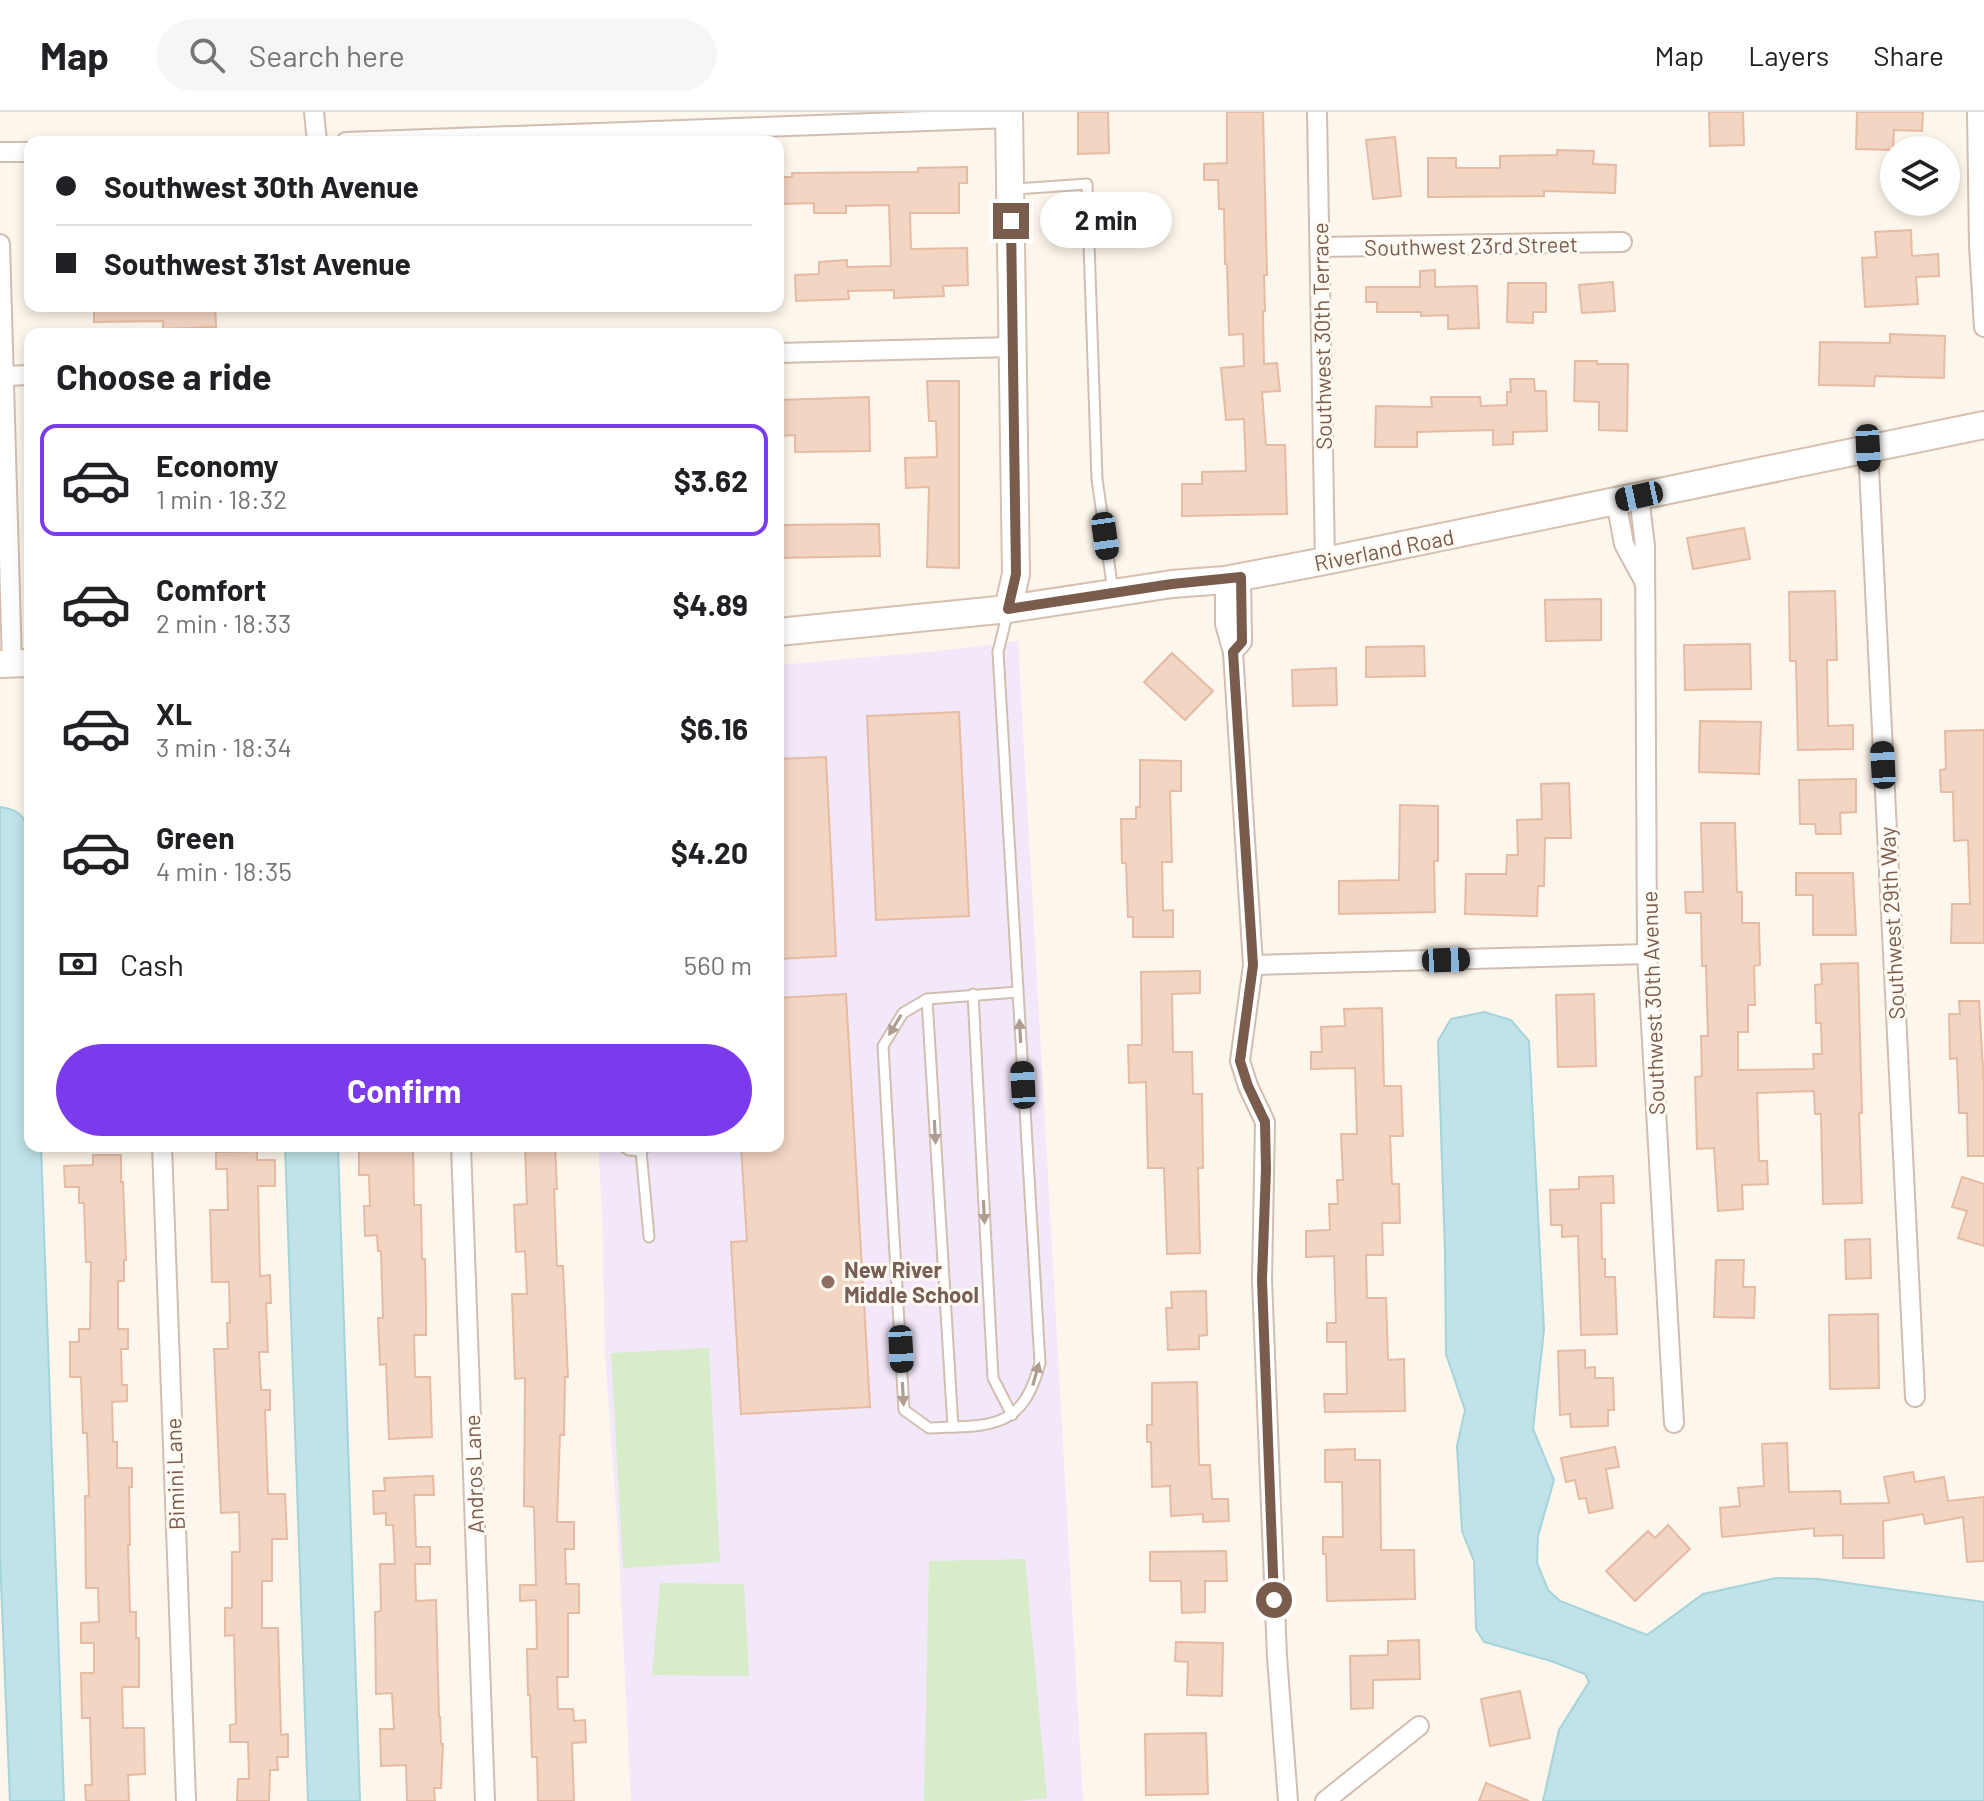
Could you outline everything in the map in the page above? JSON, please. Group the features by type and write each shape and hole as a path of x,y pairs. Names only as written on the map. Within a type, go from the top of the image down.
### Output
{"street":[{"path":"314,112 316,136"},
{"name":"Southwest 30th Terrace","path":"1317,112 1325,561"},
{"path":"1977,112 1984,327"},
{"path":"494,136 1010,115 1016,574 1008,609"},
{"path":"0,152 24,152"},
{"name":"Southwest 23rd Street","path":"1320,247 1622,242"},
{"path":"0,244 14,664"},
{"path":"784,353 1012,347"},
{"path":"3,385 24,377"},
{"name":"Riverland Road","path":"784,631 1008,609 1233,578 1984,425"},
{"name":"Southwest 29th Way","path":"1868,448 1915,1397"},
{"name":"Southwest 30th Avenue","path":"1628,499 1645,546 1647,954 1674,1423"},
{"path":"1233,578 1242,642 1233,652 1253,965 1240,1061 1265,1122 1262,1280 1265,1387 1277,1657 1288,1801"},
{"path":"1253,965 1647,954"},
{"name":"Bimini Lane","path":"162,1152 186,1801"},
{"name":"Andros Lane","path":"461,1152 485,1801"},
{"path":"1325,1801 1419,1726"}],"lane":[{"path":"1010,189 1087,184 1097,479 1113,594"},
{"path":"1008,609 998,652 1040,1363 1035,1383 1012,1415 993,1424 929,1428 904,1410 883,1046 903,1013 927,999 1018,992"},
{"path":"973,994 993,1378 1012,1415"},
{"path":"927,999 953,1427"},
{"path":"644,1152 649,1237"}],"shaded area":[{"name":"New River Middle School","path":"1018,641 1083,1801 631,1801 618,1536 605,1354 598,1152 784,1152 784,664"}],"green space":[{"path":"709,1348 720,1562 623,1568 611,1353"},
{"path":"1025,1559 1047,1798 924,1801 929,1561"},
{"path":"660,1583 744,1584 749,1676 652,1675"}],"water":[{"path":"0,807 16,811 24,820 24,1152 41,1152 64,1801 10,1801 0,1558"},
{"path":"1484,1012 1511,1020 1529,1041 1544,1330 1533,1429 1554,1480 1538,1536 1537,1563 1548,1590 1560,1601 1647,1635 1703,1594 1776,1578 1819,1579 1984,1602 1984,1801 1543,1801 1559,1730 1589,1682 1585,1674 1551,1661 1484,1642 1476,1629 1474,1561 1462,1531 1457,1446 1465,1410 1446,1354 1438,1041 1451,1019"},
{"path":"285,1152 338,1152 360,1801 308,1801"}],"building":[{"path":"1078,112 1108,112 1109,153 1078,154"},
{"path":"1227,112 1263,112 1267,275 1264,275 1264,364 1277,363 1280,391 1262,392 1266,445 1285,445 1287,514 1182,516 1182,484 1202,484 1202,472 1246,471 1244,419 1226,420 1221,368 1244,366 1243,334 1229,335 1224,209 1219,209 1218,180 1204,180 1204,164 1227,163"},
{"path":"1709,112 1743,112 1744,145 1710,146"},
{"path":"1857,112 1923,112 1922,131 1894,130 1894,136 1880,136 1880,150 1856,149"},
{"path":"1395,137 1401,196 1373,199 1366,140"},
{"path":"1557,150 1594,151 1593,164 1616,165 1615,193 1544,191 1544,196 1428,197 1428,158 1456,158 1456,168 1500,168 1500,156 1557,155"},
{"path":"967,167 967,183 959,183 959,213 910,213 911,249 967,248 968,285 943,286 944,296 894,298 894,290 848,291 849,299 796,301 795,275 819,274 819,262 847,260 847,267 891,266 889,205 846,206 846,213 814,213 814,203 784,204 784,177 792,177 792,173 918,172 918,168"},
{"path":"1911,230 1912,256 1938,254 1939,276 1916,277 1918,304 1865,307 1862,258 1877,257 1875,232"},
{"path":"1435,270 1435,287 1477,286 1479,328 1448,329 1448,315 1377,312 1377,302 1366,302 1366,287 1420,287 1420,271"},
{"path":"1613,282 1615,311 1582,313 1579,285"},
{"path":"1508,283 1546,283 1546,312 1533,312 1533,323 1507,322"},
{"path":"94,312 215,312 216,327 163,328 163,321 94,322"},
{"path":"1890,334 1945,336 1944,378 1875,376 1874,386 1819,385 1820,342 1890,343"},
{"path":"1575,361 1628,364 1627,431 1599,430 1599,402 1574,401"},
{"path":"1510,379 1534,379 1535,391 1546,391 1547,431 1513,432 1513,444 1493,445 1493,430 1417,432 1417,447 1375,447 1376,406 1432,407 1431,397 1480,397 1481,406 1507,405 1507,392 1511,392"},
{"path":"927,381 959,381 959,568 927,567 929,487 906,488 905,458 937,457 936,421 929,421"},
{"path":"869,397 870,451 795,452 795,435 784,436 784,400"},
{"path":"879,524 880,556 784,558 784,525"},
{"path":"1744,528 1750,559 1693,569 1687,538"},
{"path":"1835,591 1837,660 1827,660 1828,726 1853,725 1853,749 1798,750 1796,661 1790,661 1789,592"},
{"path":"1601,599 1601,640 1546,641 1545,600"},
{"path":"1750,644 1751,689 1685,690 1684,645"},
{"path":"1424,646 1425,676 1366,677 1366,647"},
{"path":"1172,653 1213,691 1185,720 1144,682"},
{"path":"1336,668 1337,705 1293,706 1292,670"},
{"path":"959,712 969,916 876,920 867,716"},
{"path":"1700,721 1761,722 1759,774 1699,772"},
{"path":"1984,730 1984,943 1951,943 1952,904 1970,904 1968,840 1954,841 1953,792 1941,792 1940,770 1946,769 1945,731"},
{"path":"826,757 836,956 784,959 784,759"},
{"path":"1140,760 1181,761 1181,791 1170,791 1172,862 1162,862 1163,911 1173,910 1173,937 1133,937 1133,917 1128,917 1121,819 1136,819 1136,807 1140,807"},
{"path":"1856,779 1856,812 1840,813 1841,834 1816,834 1815,824 1800,824 1799,780"},
{"path":"1569,783 1571,838 1545,838 1544,886 1538,886 1537,916 1465,914 1466,874 1506,874 1507,855 1518,855 1517,820 1542,819 1541,784"},
{"path":"1400,805 1438,806 1438,861 1434,861 1435,912 1339,914 1339,881 1399,880"},
{"path":"1701,823 1735,823 1737,892 1742,892 1742,923 1759,923 1760,965 1754,966 1755,1005 1748,1005 1748,1032 1738,1032 1738,1070 1814,1069 1813,1054 1822,1054 1821,1023 1816,1023 1815,985 1822,984 1821,964 1858,963 1862,1203 1823,1204 1821,1114 1815,1114 1814,1091 1757,1093 1759,1161 1767,1161 1768,1184 1742,1185 1743,1209 1718,1211 1714,1148 1697,1149 1695,1077 1702,1076 1701,1036 1708,1036 1706,966 1702,966 1701,913 1686,913 1685,892 1703,892"},
{"path":"1796,873 1853,873 1856,935 1813,935 1813,895 1796,895"},
{"path":"1200,971 1200,993 1172,994 1173,1052 1192,1052 1193,1094 1202,1094 1203,1168 1198,1168 1200,1253 1167,1254 1164,1168 1148,1168 1146,1082 1129,1083 1128,1045 1142,1045 1141,972"},
{"path":"846,994 870,1407 741,1414 731,1242 747,1241 741,1152 784,1152 784,998"},
{"path":"1594,994 1596,1066 1558,1067 1556,995"},
{"path":"1959,1001 1979,1001 1984,1156 1968,1156 1967,1113 1959,1113 1957,1058 1950,1059 1949,1014 1960,1014"},
{"path":"1382,1008 1384,1086 1401,1086 1403,1136 1390,1136 1392,1184 1399,1184 1400,1223 1382,1223 1383,1255 1366,1255 1367,1298 1386,1298 1388,1360 1404,1359 1405,1411 1325,1412 1324,1394 1347,1394 1346,1342 1327,1342 1327,1323 1336,1323 1334,1256 1306,1257 1306,1231 1330,1230 1329,1204 1338,1204 1337,1180 1343,1180 1341,1134 1357,1134 1355,1068 1311,1069 1311,1052 1322,1052 1321,1027 1345,1026 1344,1009"},
{"path":"216,1152 257,1152 257,1160 275,1160 275,1186 258,1186 260,1276 270,1275 271,1303 266,1303 268,1352 259,1352 261,1390 270,1390 270,1410 265,1410 268,1494 285,1494 287,1539 272,1539 272,1581 262,1581 262,1628 278,1628 281,1735 288,1734 288,1757 277,1757 278,1770 270,1770 269,1801 237,1801 238,1779 249,1779 248,1742 230,1742 230,1725 236,1724 234,1635 225,1636 225,1608 232,1608 232,1552 240,1552 239,1512 221,1513 214,1349 228,1349 227,1323 230,1323 229,1282 212,1282 210,1210 228,1210 227,1169 216,1169"},
{"path":"359,1152 413,1152 414,1205 421,1205 426,1305 426,1335 414,1335 415,1377 430,1377 432,1437 389,1439 386,1364 380,1365 378,1318 383,1318 381,1251 378,1251 377,1235 365,1236 364,1206 370,1206 369,1175 359,1175"},
{"path":"525,1152 555,1152 557,1266 563,1266 568,1377 565,1377 564,1435 560,1435 557,1522 574,1522 574,1549 565,1549 566,1584 579,1584 579,1613 568,1613 568,1677 557,1677 558,1709 573,1709 574,1721 585,1720 586,1742 572,1743 574,1801 538,1801 537,1757 532,1757 527,1649 537,1649 536,1600 520,1601 520,1585 536,1585 534,1507 524,1506 525,1378 515,1379 512,1294 527,1294 525,1251 516,1252 514,1205 527,1204"},
{"path":"93,1155 121,1155 123,1182 126,1260 124,1281 118,1281 118,1329 128,1329 128,1349 121,1349 122,1385 127,1385 127,1401 112,1402 113,1442 117,1442 117,1468 132,1468 128,1545 130,1612 136,1612 139,1687 122,1687 123,1728 144,1728 145,1774 128,1775 129,1801 86,1801 85,1785 92,1785 90,1718 82,1718 81,1673 94,1673 94,1643 81,1643 81,1623 99,1622 98,1588 86,1588 85,1496 89,1496 87,1433 83,1433 81,1377 70,1377 70,1342 79,1342 79,1329 90,1329 91,1262 86,1262 84,1203 79,1203 79,1187 65,1187 64,1166 93,1165"},
{"path":"1613,1176 1614,1203 1601,1203 1602,1259 1605,1259 1605,1277 1615,1277 1617,1334 1581,1335 1578,1236 1562,1237 1562,1225 1551,1225 1550,1190 1579,1189 1579,1177"},
{"path":"1962,1177 1984,1184 1984,1246 1958,1238 1967,1211 1952,1207"},
{"path":"1870,1239 1871,1278 1846,1279 1845,1240"},
{"path":"1716,1260 1744,1260 1743,1287 1755,1287 1754,1318 1714,1317"},
{"path":"1206,1291 1207,1335 1199,1336 1199,1349 1168,1350 1166,1308 1172,1308 1171,1292"},
{"path":"1878,1314 1879,1388 1830,1389 1829,1315"},
{"path":"1585,1350 1585,1368 1595,1367 1595,1378 1613,1378 1614,1410 1608,1410 1608,1426 1571,1427 1570,1414 1560,1415 1558,1351"},
{"path":"1197,1382 1199,1465 1210,1465 1212,1499 1228,1499 1229,1521 1203,1522 1203,1514 1171,1516 1170,1486 1152,1487 1151,1442 1147,1442 1147,1425 1152,1425 1152,1383"},
{"path":"1787,1443 1789,1492 1840,1491 1841,1504 1889,1503 1884,1477 1913,1472 1915,1482 1944,1477 1948,1501 1984,1497 1984,1561 1967,1562 1963,1517 1925,1524 1923,1514 1883,1521 1884,1558 1843,1558 1843,1535 1814,1536 1814,1528 1722,1537 1720,1508 1740,1506 1738,1488 1764,1486 1762,1444"},
{"path":"1615,1447 1619,1467 1606,1469 1613,1508 1589,1513 1586,1498 1579,1499 1575,1480 1566,1482 1561,1458"},
{"path":"1355,1449 1355,1460 1380,1460 1381,1550 1414,1550 1415,1599 1327,1601 1323,1537 1343,1537 1342,1482 1325,1482 1325,1450"},
{"path":"433,1476 434,1495 414,1495 416,1547 430,1547 430,1564 415,1564 416,1601 436,1600 439,1717 443,1744 441,1788 434,1788 435,1801 407,1801 406,1765 381,1766 380,1729 394,1729 392,1693 376,1694 375,1612 381,1611 380,1564 395,1564 393,1525 386,1525 386,1513 374,1514 373,1491 385,1491 384,1478"},
{"path":"1668,1525 1690,1549 1635,1601 1606,1571 1648,1531 1655,1538"},
{"path":"1226,1551 1227,1581 1205,1581 1205,1612 1182,1613 1181,1581 1150,1581 1150,1552"},
{"path":"1419,1640 1420,1679 1373,1680 1373,1708 1351,1709 1350,1656 1388,1655 1388,1641"},
{"path":"1176,1642 1223,1643 1222,1696 1187,1695 1188,1662 1175,1661"},
{"path":"1520,1691 1530,1738 1490,1746 1481,1699"},
{"path":"1206,1733 1208,1794 1146,1795 1145,1734"},
{"path":"1486,1783 1529,1801 1479,1801"}],"place":[{"name":"New River Middle School","path":"828,1282"}],"route":[{"path":"1011,221 1016,574 1008,609 1172,584 1241,577 1242,642 1233,652 1253,965 1240,1061 1265,1122 1262,1280 1274,1600"}]}
